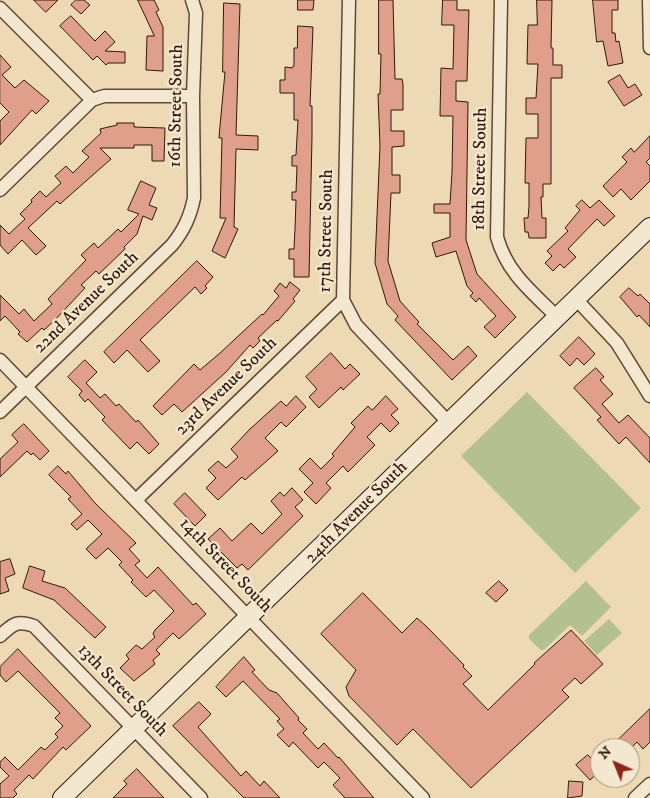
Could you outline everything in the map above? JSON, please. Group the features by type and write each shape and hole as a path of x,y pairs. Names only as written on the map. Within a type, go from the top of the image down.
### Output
{"street":[{"name":"16th Street South","path":"191,213 194,198 193,96 196,13 192,0"},
{"name":"17th Street South","path":"349,0 343,300 356,325 448,422"},
{"name":"18th Street South","path":"501,0 497,237 502,256 512,272 557,317"},
{"path":"649,0 650,48"},
{"path":"0,8 92,100"},
{"path":"0,190 92,100 104,96 193,96"},
{"name":"22nd Avenue South","path":"0,412 172,245 184,229 191,213"},
{"name":"24th Avenue South","path":"62,798 650,227"},
{"path":"576,299 617,343 650,396"},
{"name":"23rd Avenue South","path":"136,500 343,300"},
{"name":"14th Street South","path":"0,360 423,798"},
{"name":"13th Street South","path":"0,636 11,625 22,622 34,626 201,798"},
{"path":"635,798 650,784"}],"green space":[{"path":"527,392 641,508 575,573 461,456"},
{"path":"586,581 611,607 582,636 570,625 544,650 541,650 529,639 529,635"},
{"path":"609,619 622,633 597,655 584,641"}],"building":[{"path":"34,0 58,0 46,12"},
{"path":"76,0 84,0 90,5 81,14 71,5"},
{"path":"138,0 154,0 159,10 156,12 163,27 163,71 146,70 147,36 154,36"},
{"path":"298,0 314,0 313,10 298,10"},
{"path":"379,0 393,0 395,79 402,79 403,84 403,110 391,110 391,131 404,131 404,146 392,147 392,175 400,175 400,193 391,193 388,261 400,301 419,322 417,324 453,360 468,346 477,356 452,380 395,320 398,316 387,304 375,263 380,146 378,94 380,94 381,54 379,54"},
{"path":"443,0 457,0 457,10 469,10 467,81 456,81 456,101 468,102 466,240 477,274 516,317 495,338 484,327 496,316 479,298 476,302 470,296 473,293 467,286 456,251 436,257 432,243 450,237 450,213 434,213 434,204 450,204 452,172 453,116 440,116 441,68 453,69 454,25 442,25"},
{"path":"537,0 552,0 551,48 553,48 553,65 562,65 562,78 551,78 551,184 543,184 543,197 541,197 542,218 546,218 546,238 529,238 528,232 525,232 524,218 528,218 529,207 529,183 525,183 526,138 538,138 538,114 526,114 526,98 536,98 538,64 527,64 528,25 537,25"},
{"path":"593,0 618,0 618,10 612,10 612,33 615,33 616,42 619,41 623,63 608,66 603,41 597,42"},
{"path":"224,3 240,4 236,135 258,136 258,150 236,149 234,227 238,229 225,258 212,251 226,218 220,218 222,138 219,138 225,72 223,72"},
{"path":"71,16 95,41 105,31 115,42 105,51 125,52 125,63 108,63 106,65 97,56 93,60 60,26"},
{"path":"298,26 313,27 310,106 312,106 312,136 309,277 294,277 294,259 289,259 289,249 294,249 296,200 292,200 292,192 296,192 297,166 292,166 292,156 296,155 298,120 294,120 294,93 280,93 280,80 285,80 285,67 292,68 294,65 294,48 297,48"},
{"path":"0,55 11,67 2,75 15,88 24,80 49,101 36,114 32,110 0,145 0,121 9,112 0,103"},
{"path":"620,75 628,88 635,84 642,95 624,106 608,82"},
{"path":"117,123 134,123 134,127 165,128 164,161 152,161 152,145 134,145 134,148 100,148 111,159 60,204 57,201 28,228 46,246 36,255 22,240 8,254 0,245 0,225 9,234 25,219 20,214 40,191 46,197 61,183 55,176 66,166 73,173 89,157 82,151 101,133 100,129 117,125"},
{"path":"650,136 650,158 646,162 650,166 650,181 631,200 621,189 613,197 603,186 627,162 622,157 631,148 634,152"},
{"path":"141,181 156,188 149,205 157,208 152,220 143,216 137,234 124,247 125,249 99,274 96,271 81,285 85,288 54,321 44,330 42,328 27,342 18,334 20,332 5,316 0,321 0,295 19,314 24,309 34,321 52,304 48,299 86,260 81,255 94,243 98,248 118,229 121,232 139,214 128,210"},
{"path":"582,200 590,208 599,200 615,216 604,226 597,219 568,249 576,257 564,268 560,264 553,271 545,263 552,256 547,251 568,231 565,228 580,210 576,206"},
{"path":"197,261 213,277 205,286 207,288 201,294 195,287 140,340 160,361 148,372 127,350 114,363 104,352"},
{"path":"290,282 300,290 293,299 295,301 278,321 258,338 260,341 253,348 250,345 226,372 182,412 174,404 162,415 153,406 194,364 200,370 263,315 279,296 274,291 280,283 286,288"},
{"path":"629,288 638,296 640,294 650,304 650,327 639,315 637,317 620,297"},
{"path":"579,337 595,354 584,365 577,358 570,366 560,356"},
{"path":"331,353 345,369 350,364 360,374 343,390 341,387 319,408 309,397 317,389 306,377"},
{"path":"85,360 97,372 86,383 100,398 105,394 116,406 119,404 136,422 138,420 159,444 149,454 137,442 130,449 102,420 105,417 88,399 85,402 79,395 82,391 68,377"},
{"path":"596,368 604,377 600,380 613,394 602,404 619,423 628,415 650,438 650,463 626,437 619,444 597,420 601,417 574,388"},
{"path":"296,396 306,407 286,427 281,422 265,438 278,451 245,480 242,477 218,500 206,488 216,478 208,470 218,461 226,468 238,457 231,449 250,429 281,401 286,406"},
{"path":"386,396 398,409 391,415 399,423 390,432 381,423 367,437 375,445 348,472 343,466 326,483 331,488 316,504 304,492 313,483 299,469 310,458 321,469 334,456 332,454 355,427 351,423 368,406 372,410"},
{"path":"24,424 49,451 40,460 33,453 31,455 27,451 0,477 0,459 18,442 12,435"},
{"path":"58,466 66,474 68,471 95,503 136,543 129,549 140,561 135,565 147,578 158,567 193,605 196,603 206,614 179,639 173,633 156,650 160,654 153,660 155,664 134,681 120,668 129,659 126,655 136,645 142,649 155,637 153,634 155,630 174,611 154,590 146,597 131,582 133,580 119,565 122,562 108,548 96,559 86,549 102,534 88,520 77,530 71,524 82,514 68,499 71,497 49,475"},
{"path":"292,488 303,500 295,507 303,516 248,570 242,564 237,568 208,539 220,528 232,541 251,523 262,534 282,514 271,501 280,492 284,496"},
{"path":"185,493 206,515 195,526 174,504"},
{"path":"10,559 15,574 5,578 9,591 0,594 0,562"},
{"path":"30,566 45,571 42,581 65,588 106,627 95,638 54,600 23,588"},
{"path":"499,581 508,590 496,602 486,593"},
{"path":"363,593 402,633 417,618 427,627 464,665 463,667 472,676 463,684 488,710 534,663 571,630 603,664 581,684 575,678 562,690 569,697 471,788 413,729 397,745 349,696 346,687 356,670 321,634"},
{"path":"18,649 91,726 66,750 63,747 33,779 29,775 14,790 17,794 13,798 0,798 0,784 9,776 0,767 0,762 5,757 18,770 41,747 45,750 58,737 55,734 63,726 55,718 60,713 18,671 6,682 0,675 0,667"},
{"path":"244,657 255,670 252,672 269,690 277,693 299,718 298,720 307,729 303,733 318,749 324,743 339,757 374,798 345,798 333,785 340,778 324,762 318,768 293,742 289,747 277,735 284,729 277,721 280,719 243,681 226,697 216,687"},
{"path":"199,702 211,714 198,727 241,776 246,771 260,786 264,781 280,798 244,798 173,726"},
{"path":"650,709 650,742 643,749 640,746 640,738 620,738"},
{"path":"588,755 590,757 590,780 576,765"},
{"path":"137,769 164,798 113,798 127,784 124,781"},
{"path":"569,781 583,782 582,796 568,798"}]}
